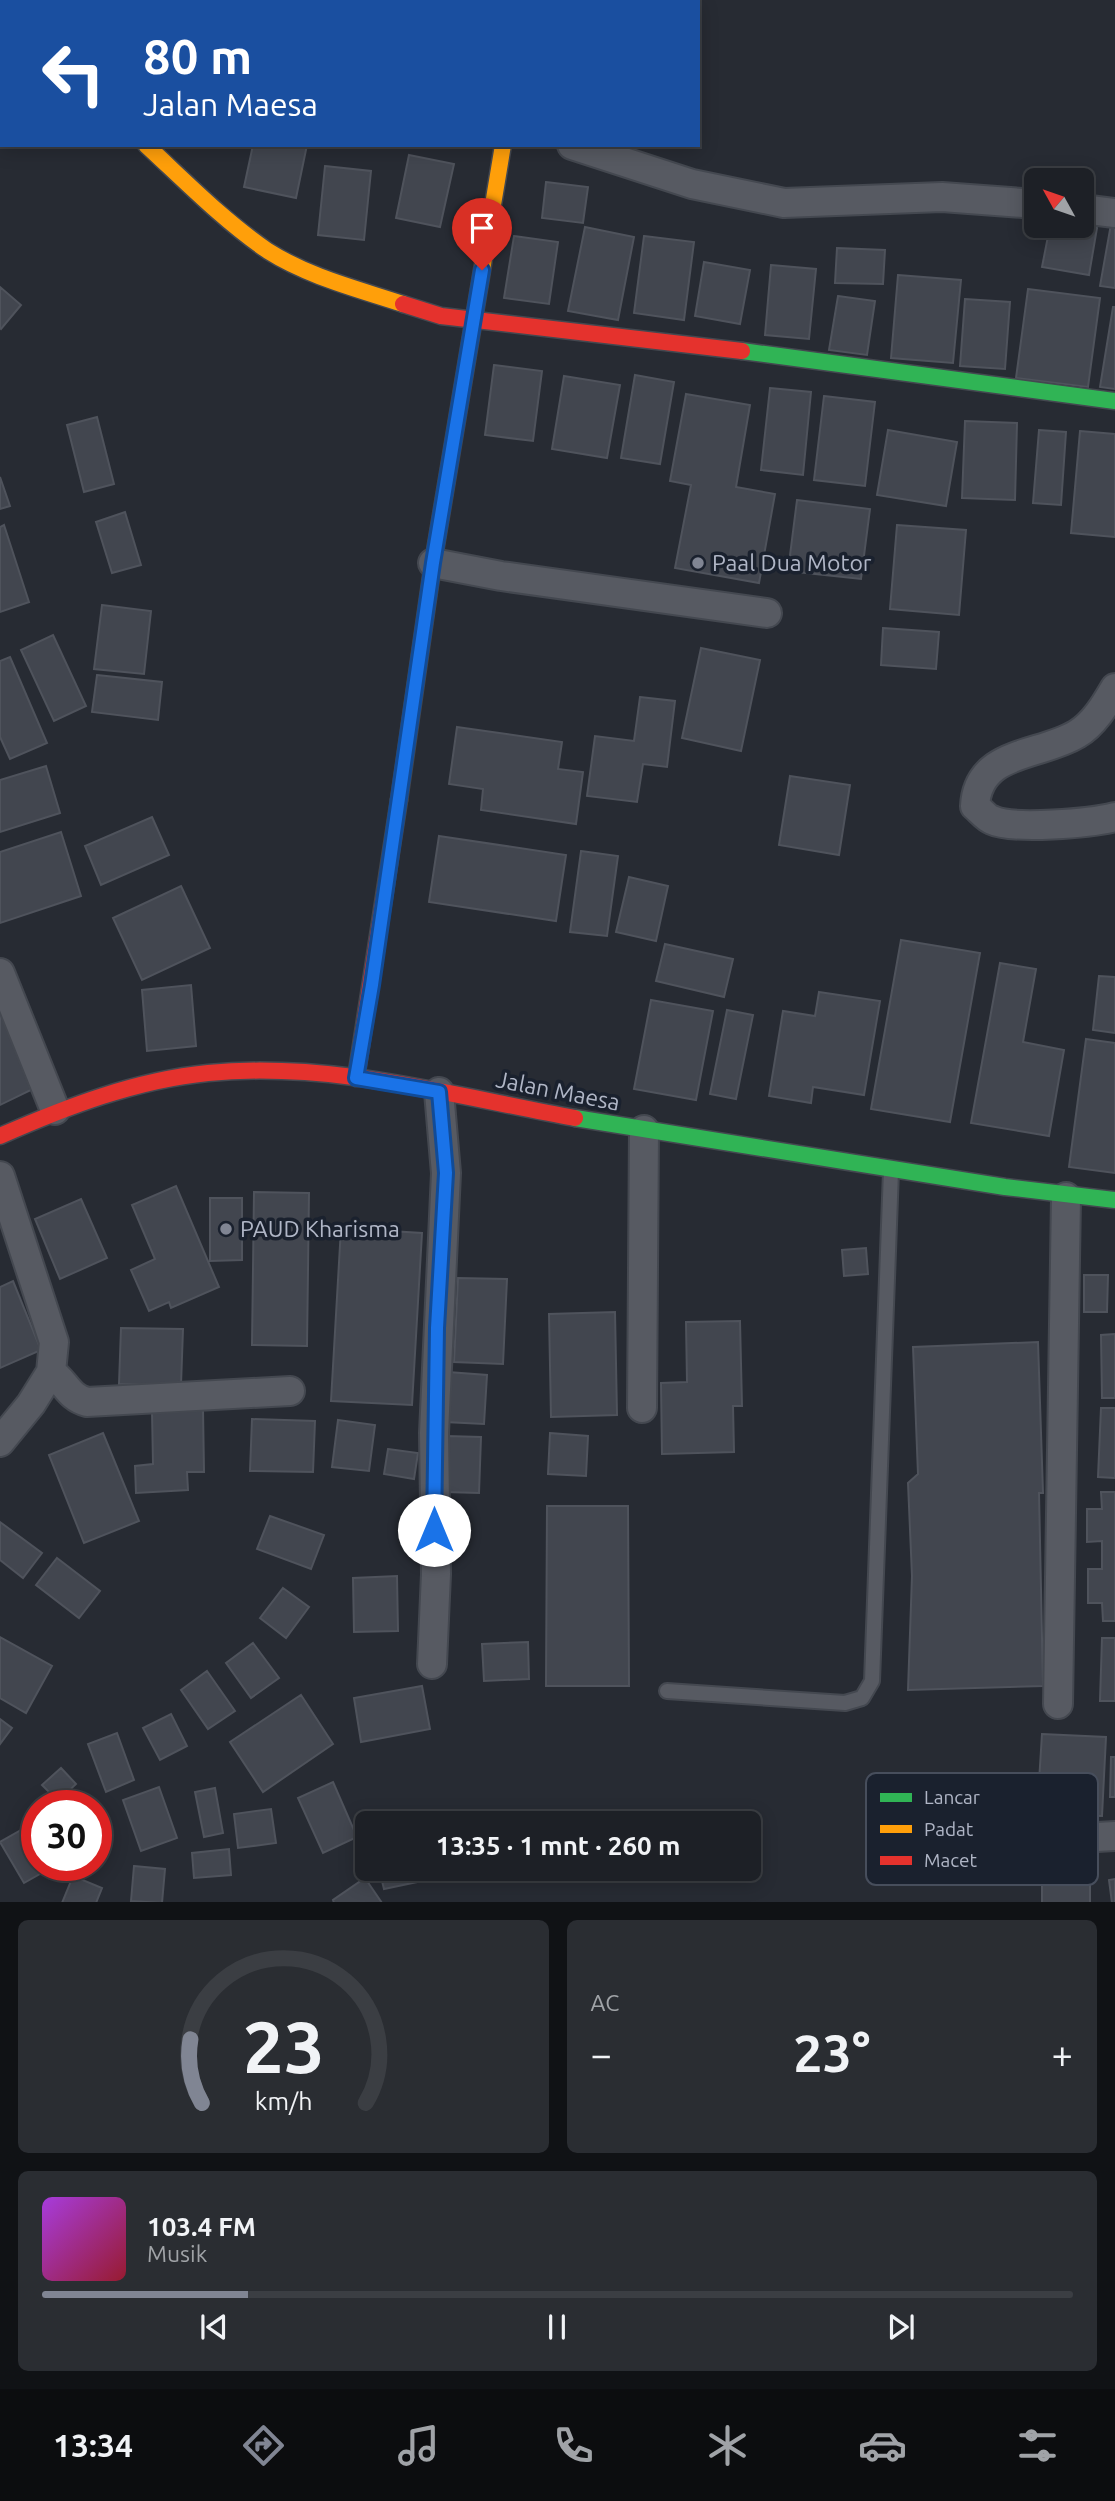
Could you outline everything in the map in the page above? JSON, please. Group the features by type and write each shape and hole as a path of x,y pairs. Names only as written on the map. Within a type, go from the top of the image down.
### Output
{"street":[{"path":"148,147 218,211 269,251 319,277 441,316 793,357 1115,401"},
{"path":"356,1078 433,563 503,147"},
{"path":"578,147 692,184 784,203 942,197 1024,203"},
{"path":"1094,210 1115,213"},
{"path":"433,563 501,576 767,613"},
{"path":"1115,688 1101,711 1078,733 1009,759 985,773 976,788 975,806 992,821 1028,824 1095,822 1115,817"},
{"path":"0,973 55,1110"},
{"name":"Jalan Maesa","path":"0,1136 55,1110 99,1097 207,1073 273,1071 356,1078 645,1130 1066,1197 1115,1200"},
{"path":"432,1664 436,1574 434,1420 446,1173 439,1092"},
{"path":"642,1408 645,1130"},
{"path":"0,1176 54,1342 51,1372 31,1404 0,1442"},
{"path":"1058,1704 1066,1197"},
{"path":"51,1372 61,1378 75,1399 87,1402 290,1391"}],"lane":[{"path":"667,1691 845,1703 862,1698 872,1681 891,1169"}],"building":[{"path":"253,147 307,147 296,198 244,187"},
{"path":"409,155 454,164 440,227 396,218"},
{"path":"325,166 371,171 364,240 318,235"},
{"path":"546,182 588,187 583,223 542,218"},
{"path":"1111,224 1115,224 1115,288 1100,286"},
{"path":"585,227 634,237 618,320 568,311"},
{"path":"1094,227 1097,228 1089,275 1042,267 1048,238 1094,238"},
{"path":"514,236 558,242 549,304 504,298"},
{"path":"644,236 694,242 684,320 634,313"},
{"path":"837,248 885,250 883,284 835,283"},
{"path":"704,262 750,270 740,324 695,316"},
{"path":"771,265 816,269 809,339 765,335"},
{"path":"898,275 961,280 953,363 891,358"},
{"path":"0,287 21,305 1,329 0,328"},
{"path":"1028,289 1100,298 1088,387 1016,378"},
{"path":"838,296 875,301 867,355 829,350"},
{"path":"965,299 1010,302 1005,369 960,366"},
{"path":"1115,307 1115,389 1100,387"},
{"path":"494,365 542,371 533,441 485,435"},
{"path":"635,375 674,382 660,464 621,458"},
{"path":"564,376 620,385 607,458 552,449"},
{"path":"770,388 811,392 803,475 761,470"},
{"path":"686,394 750,405 736,487 775,494 759,583 675,568 691,485 670,481"},
{"path":"824,396 875,402 865,486 814,480"},
{"path":"97,417 114,484 84,492 67,425"},
{"path":"965,421 1017,423 1015,500 962,498"},
{"path":"888,430 957,442 946,506 877,495"},
{"path":"1039,430 1066,432 1061,505 1033,503"},
{"path":"1080,431 1115,434 1115,537 1071,533"},
{"path":"0,477 10,506 0,509"},
{"path":"797,500 870,509 861,579 788,571"},
{"path":"125,512 141,565 112,573 96,522"},
{"path":"4,525 29,602 0,612 0,527"},
{"path":"897,525 966,530 959,615 890,609"},
{"path":"102,605 151,611 144,674 94,669"},
{"path":"883,628 939,632 936,669 881,665"},
{"path":"53,635 86,706 54,721 21,650"},
{"path":"701,648 760,660 741,751 682,738"},
{"path":"10,657 47,743 10,759 0,737 0,661"},
{"path":"97,675 162,682 158,720 92,712"},
{"path":"640,697 675,701 667,767 643,764 637,802 587,796 595,736 634,741"},
{"path":"457,727 562,742 558,769 583,772 576,824 481,810 483,789 449,784"},
{"path":"46,766 60,813 0,832 0,780"},
{"path":"790,776 850,785 839,855 779,845"},
{"path":"152,817 169,855 101,885 85,846"},
{"path":"61,832 81,896 0,923 0,852"},
{"path":"439,836 566,855 556,921 429,902"},
{"path":"581,851 618,856 607,936 570,932"},
{"path":"629,877 668,886 656,941 616,932"},
{"path":"181,886 210,948 142,980 113,918"},
{"path":"901,940 980,953 950,1122 871,1109"},
{"path":"665,944 733,959 724,997 656,981"},
{"path":"1000,963 1036,969 1023,1042 1064,1050 1049,1136 971,1123"},
{"path":"1099,976 1115,977 1115,1033 1093,1030"},
{"path":"191,985 196,1046 147,1051 142,990"},
{"path":"819,992 880,1001 864,1095 813,1087 811,1103 769,1096 783,1011 815,1016"},
{"path":"651,1000 713,1011 696,1100 634,1089"},
{"path":"0,1009 37,1087 0,1105"},
{"path":"727,1010 753,1015 736,1099 710,1094"},
{"path":"1086,1039 1115,1043 1115,1173 1069,1167"},
{"path":"176,1186 219,1287 171,1308 169,1302 149,1311 131,1270 155,1259 132,1205"},
{"path":"254,1192 309,1193 307,1346 252,1345"},
{"name":"PAUD Kharisma","path":"210,1198 242,1198 242,1260 210,1261"},
{"path":"81,1199 107,1258 60,1279 35,1219"},
{"path":"341,1228 422,1233 412,1405 331,1401"},
{"path":"866,1248 868,1274 844,1276 842,1250"},
{"path":"1084,1275 1108,1275 1107,1312 1084,1312"},
{"path":"458,1278 507,1279 503,1364 454,1362"},
{"path":"13,1281 41,1350 0,1368 0,1287"},
{"path":"615,1312 617,1415 551,1417 549,1314"},
{"path":"740,1321 742,1406 733,1406 734,1452 662,1454 661,1383 687,1382 686,1322"},
{"path":"121,1328 183,1329 181,1385 119,1384"},
{"path":"1115,1334 1115,1398 1102,1398 1101,1335"},
{"path":"1038,1342 1043,1493 1039,1493 1043,1686 908,1690 912,1576 908,1483 918,1474 913,1347"},
{"path":"448,1372 487,1375 484,1424 445,1422"},
{"path":"1101,1408 1115,1408 1115,1478 1098,1477"},
{"path":"203,1409 204,1472 187,1472 188,1490 136,1493 135,1466 153,1464 152,1411"},
{"path":"252,1419 315,1421 313,1472 250,1471"},
{"path":"338,1420 375,1425 369,1471 332,1467"},
{"path":"103,1433 139,1521 84,1543 49,1455"},
{"path":"550,1433 588,1436 586,1476 548,1474"},
{"path":"446,1436 481,1437 479,1493 445,1492"},
{"path":"388,1449 418,1453 414,1479 384,1474"},
{"path":"1101,1492 1115,1492 1115,1621 1103,1621 1102,1603 1088,1603 1088,1569 1102,1569 1102,1541 1087,1542 1087,1509 1102,1509"},
{"path":"547,1506 628,1506 629,1686 546,1686"},
{"path":"270,1516 324,1535 311,1569 257,1549"},
{"path":"0,1522 42,1553 23,1578 0,1560"},
{"path":"57,1558 100,1591 79,1618 36,1585"},
{"path":"397,1576 398,1631 354,1632 353,1578"},
{"path":"283,1588 309,1607 286,1638 260,1618"},
{"path":"0,1637 52,1666 26,1713 0,1698"},
{"path":"1102,1638 1115,1638 1115,1701 1100,1701"},
{"path":"528,1642 529,1679 484,1681 482,1644"},
{"path":"253,1643 279,1678 251,1698 226,1663"},
{"path":"207,1671 235,1711 208,1729 181,1690"},
{"path":"422,1686 430,1729 361,1742 354,1698"},
{"path":"301,1695 333,1744 263,1792 230,1742"},
{"path":"171,1714 187,1746 160,1760 143,1728"},
{"path":"0,1719 12,1728 0,1744"},
{"path":"117,1733 134,1780 105,1790 88,1744"},
{"path":"1042,1734 1106,1737 1102,1816 1098,1816 1098,1773 1040,1773"},
{"path":"1111,1757 1115,1757 1115,1797 1110,1797"},
{"path":"61,1768 76,1784 70,1790 47,1790 42,1785"},
{"path":"333,1782 355,1838 323,1853 298,1798"},
{"path":"159,1787 177,1838 141,1851 123,1800"},
{"path":"215,1788 223,1833 204,1837 195,1792"},
{"path":"271,1809 276,1843 238,1848 234,1814"},
{"path":"21,1830 21,1878 0,1842"},
{"path":"229,1849 231,1875 194,1878 192,1853"},
{"path":"134,1866 165,1869 162,1902 131,1901"},
{"path":"1115,1879 1115,1902 1112,1902 1109,1880"},
{"path":"71,1881 85,1881 102,1888 96,1902 62,1902"},
{"path":"361,1881 367,1881 381,1902 334,1902"},
{"path":"382,1881 422,1881 384,1889"},
{"path":"1042,1885 1090,1885 1090,1902 1042,1902"}],"traffic: fast":[{"path":"742,351 1115,401"},
{"path":"575,1118 1005,1187 1115,1200"}],"traffic: slow":[{"path":"148,147 220,214 268,251 317,275 403,304"},
{"path":"399,800 433,563 503,147"}],"traffic: jam":[{"path":"403,304 441,316 742,351"},
{"path":"356,1078 399,800"},
{"path":"0,1136 76,1105 128,1088 208,1073 254,1071 347,1076 575,1118"}],"place":[{"name":"Paal Dua Motor","path":"698,563"},
{"name":"PAUD Kharisma","path":"226,1229"}],"route":[{"path":"434,1530 437,1328 446,1173 439,1092 356,1078 433,563 482,270"}]}
